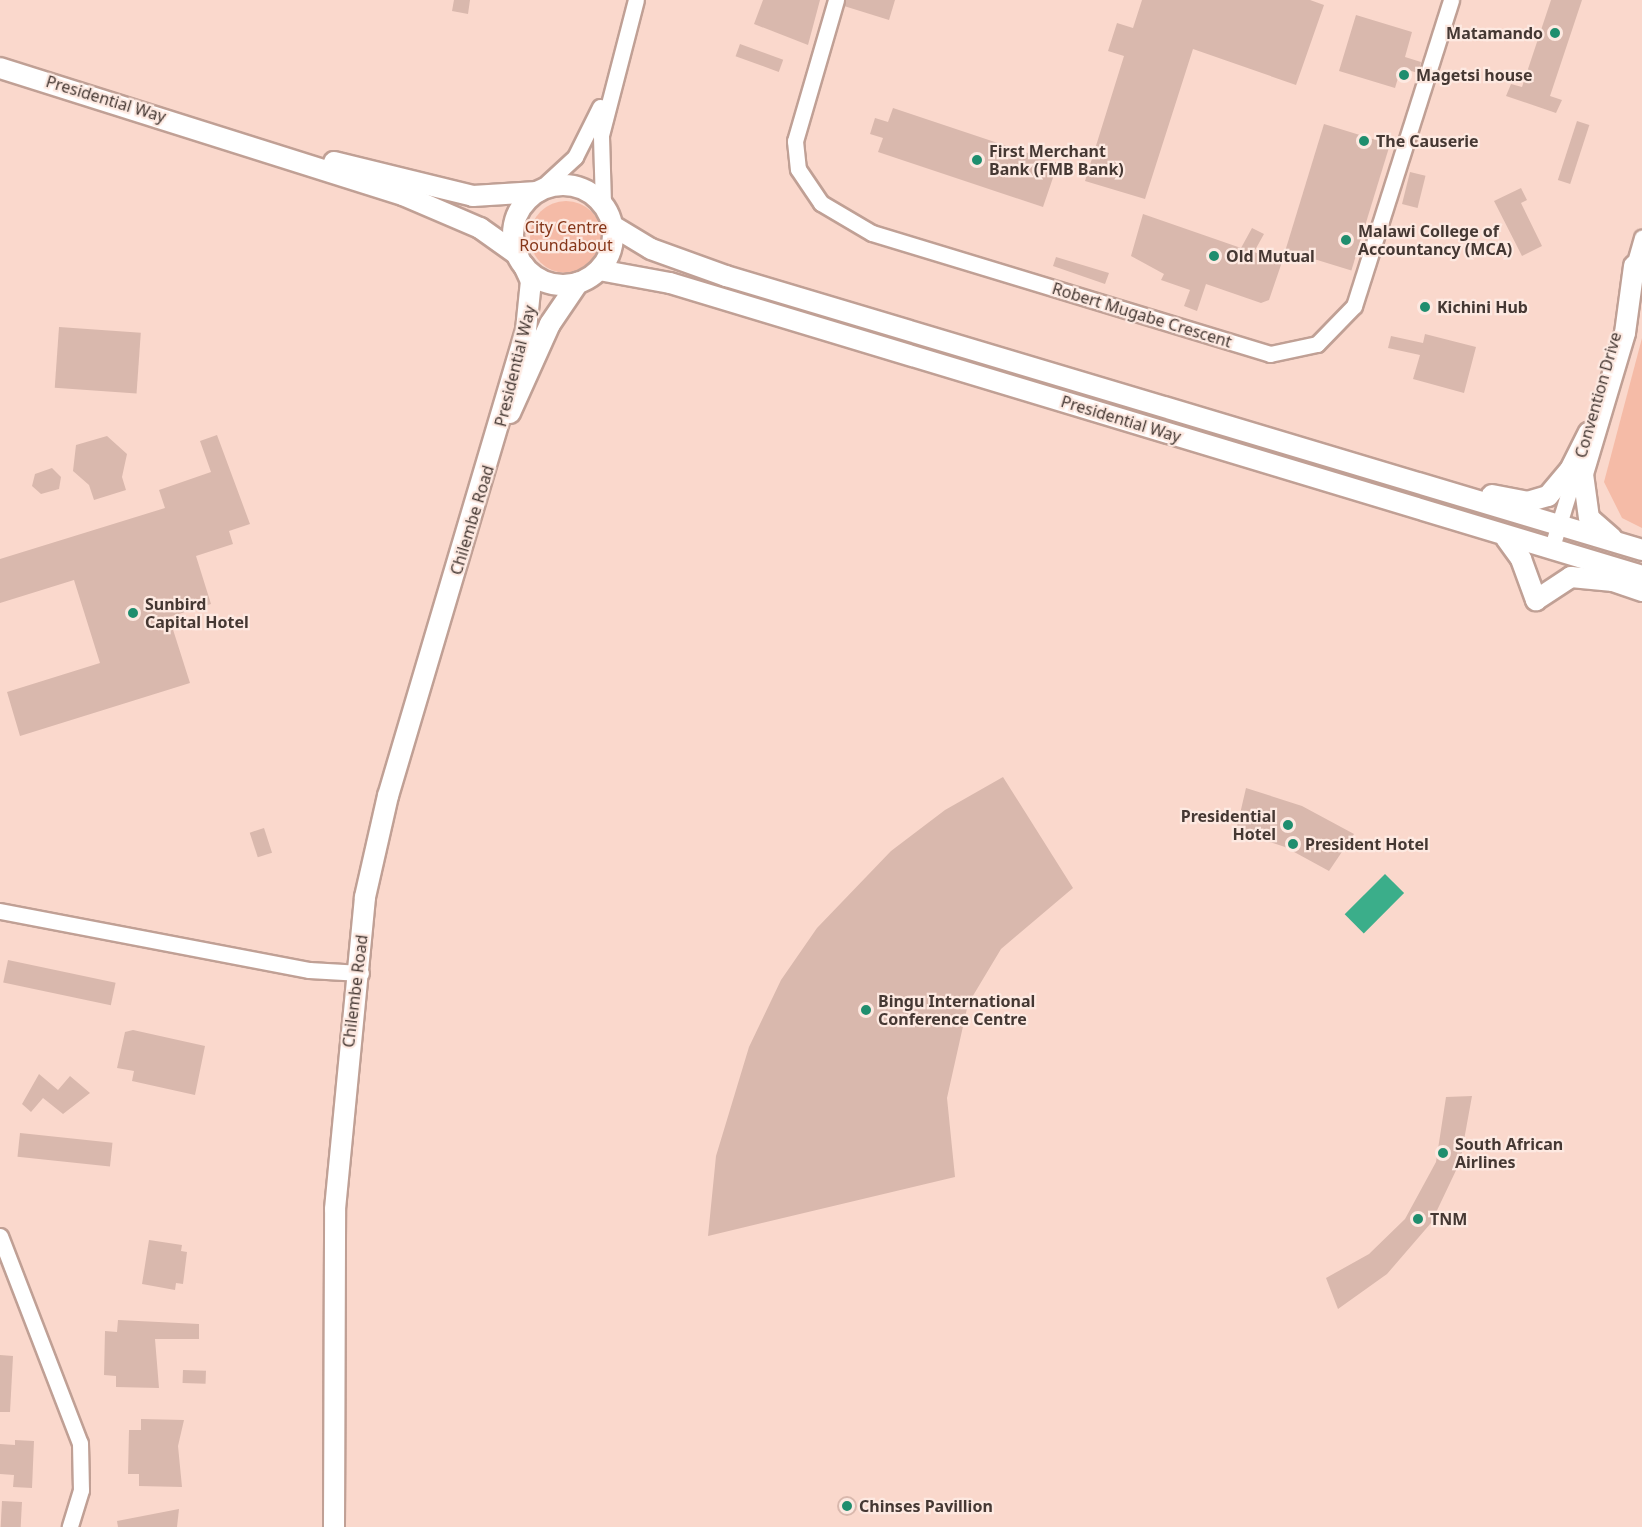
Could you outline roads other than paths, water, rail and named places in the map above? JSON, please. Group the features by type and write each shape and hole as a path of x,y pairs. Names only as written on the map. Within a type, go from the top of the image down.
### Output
{"main road":[{"name":"Presidential Way","path":"0,68 281,152 459,217 521,261 531,304 498,436"},
{"name":"Presidential Way","path":"281,152 473,196 517,198 537,192"},
{"path":"572,186 603,204 613,226 611,250 599,270 578,283 554,284 521,261 515,220 537,192 572,186"},
{"name":"Presidential Way","path":"613,226 651,249 726,276 1060,372 1315,453 1636,548"},
{"path":"1634,266 1625,333 1582,486 1584,505 1596,528 1636,548"},
{"name":"Presidential Way","path":"599,270 670,283 1506,538 1642,576"},
{"name":"Presidential Way","path":"498,436 550,324 578,283"},
{"path":"1315,453 1393,465 1527,502 1557,489 1589,432"},
{"name":"Chilembe Road","path":"334,1527 335,1209 351,1022 361,973 365,897 388,796 498,436"},
{"path":"1506,538 1521,559 1536,600 1571,577 1613,581 1642,591"}],"street":[{"path":"603,204 599,156 614,74 636,0"},
{"name":"Robert Mugabe Crescent","path":"836,0 795,141 798,169 821,203 872,232 1270,354 1317,344 1354,306 1451,0"},
{"path":"537,192 584,144 614,74"},
{"name":"Convention Drive","path":"1551,550 1589,432 1642,238"},
{"path":"0,911 309,970 361,973"},
{"path":"0,1236 80,1443 81,1490 70,1527"}],"place":[{"name":"Matamando","path":"1555,33"},
{"name":"Magetsi house","path":"1404,75"},
{"name":"The Causerie","path":"1364,141"},
{"name":"First Merchant Bank (FMB Bank)","path":"977,160"},
{"name":"Malawi College of Accountancy (MCA)","path":"1346,240"},
{"name":"Old Mutual","path":"1214,256"},
{"name":"Kichini Hub","path":"1425,307"},
{"name":"Sunbird Capital Hotel","path":"133,613"},
{"name":"Presidential Hotel","path":"1288,825"},
{"name":"President Hotel","path":"1293,844"},
{"name":"Bingu International Conference Centre","path":"866,1010"},
{"name":"South African Airlines","path":"1443,1153"},
{"name":"TNM","path":"1418,1219"},
{"name":"Chinses Pavillion","path":"847,1506"}],"park label":[{"name":"City Centre Roundabout","path":"566,236"}]}
